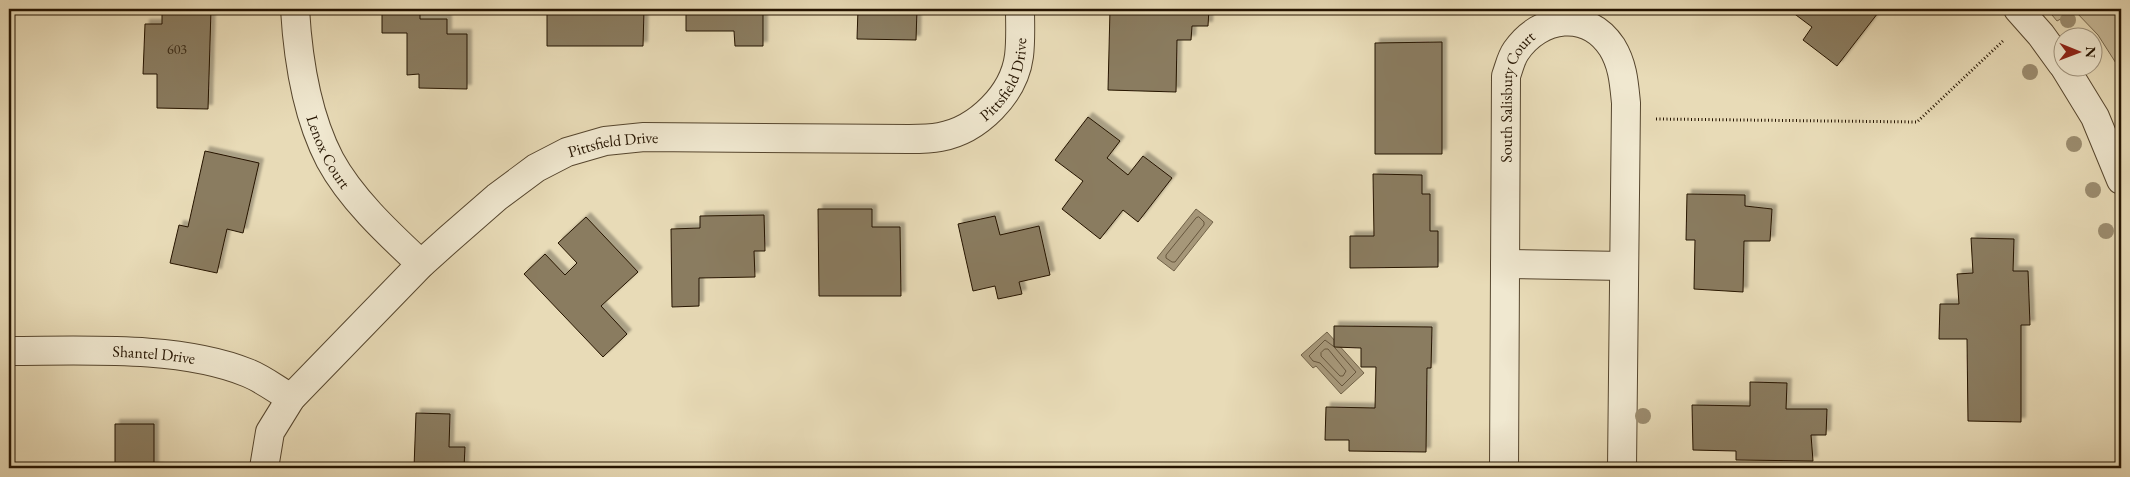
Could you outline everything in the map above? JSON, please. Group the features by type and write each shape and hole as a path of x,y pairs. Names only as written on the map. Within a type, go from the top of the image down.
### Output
{"street":[{"name":"Lenox Court","path":"295,9 297,49 310,109 331,161 360,202 420,264"},
{"name":"Pittsfield Drive","path":"264,468 270,432 291,398 420,264 497,197 536,168 568,152 605,141 644,137 909,140 940,137 966,128 986,114 1004,94 1019,56 1020,9"},
{"path":"2018,9 2052,50"},
{"name":"South Salisbury Court","path":"1504,468 1506,76 1515,52 1530,35 1549,23 1576,22 1595,29 1612,46 1622,68 1626,103 1622,468"},
{"path":"2071,78 2095,116 2121,180"},
{"path":"1505,264 1624,266"},
{"name":"Shantel Drive","path":"9,351 188,356 248,373 291,398"}],"path":[{"path":"1650,119 1917,122 2004,40"}],"shaded area":[{"path":"2047,9 2121,9 2121,71 2102,41 2102,28 2091,28 2075,11 2057,21"}],"water":[{"path":"1196,209 1213,222 1174,271 1157,258"},
{"path":"1327,332 1364,373 1341,394 1316,366 1313,368 1301,355"}],"building":[{"path":"162,9 211,9 208,109 157,108 157,74 143,74 145,24 162,24"},
{"path":"382,9 420,9 420,19 447,19 447,34 467,34 467,89 419,88 419,74 407,75 407,33 382,33"},
{"path":"547,9 644,9 643,46 547,46"},
{"path":"686,9 763,9 763,46 735,46 734,31 686,31"},
{"path":"858,9 917,9 916,40 857,39"},
{"path":"1110,9 1209,9 1208,26 1192,26 1191,40 1177,40 1176,92 1108,90"},
{"path":"1788,9 1881,9 1837,66 1803,40 1812,27"},
{"path":"1442,42 1442,154 1375,154 1375,43"},
{"path":"1088,117 1120,141 1107,158 1128,175 1143,156 1172,178 1138,222 1123,210 1100,239 1062,209 1083,181 1055,160"},
{"path":"205,151 259,163 243,233 227,229 217,273 170,263 179,225 188,227"},
{"path":"1373,174 1422,175 1422,194 1430,194 1430,231 1438,231 1438,267 1350,268 1350,236 1374,236"},
{"path":"1687,194 1745,195 1745,206 1772,209 1770,241 1744,241 1743,292 1694,289 1695,240 1686,240"},
{"path":"818,209 872,209 872,227 900,227 901,296 819,296"},
{"path":"764,215 765,251 754,251 755,277 699,278 699,306 672,307 671,229 700,228 700,216"},
{"path":"995,216 1000,235 1039,226 1050,275 1019,282 1022,294 998,299 995,286 973,291 958,224"},
{"path":"586,217 638,272 601,306 627,334 603,357 524,274 545,254 565,275 577,263 558,243"},
{"path":"1971,238 2014,239 2013,271 2028,271 2030,325 2021,325 2021,422 1968,421 1967,339 1939,339 1940,304 1959,304 1957,274 1973,273"},
{"path":"1334,326 1432,327 1431,368 1427,368 1426,452 1349,451 1349,440 1325,440 1326,407 1375,408 1376,367 1361,367 1361,348 1334,347"},
{"path":"1750,382 1787,383 1786,409 1827,409 1826,435 1811,435 1813,461 1736,460 1736,451 1693,450 1692,405 1750,406"},
{"path":"416,413 450,414 449,447 465,447 464,468 414,468"},
{"path":"115,424 154,424 154,467 160,468 115,468"}]}
